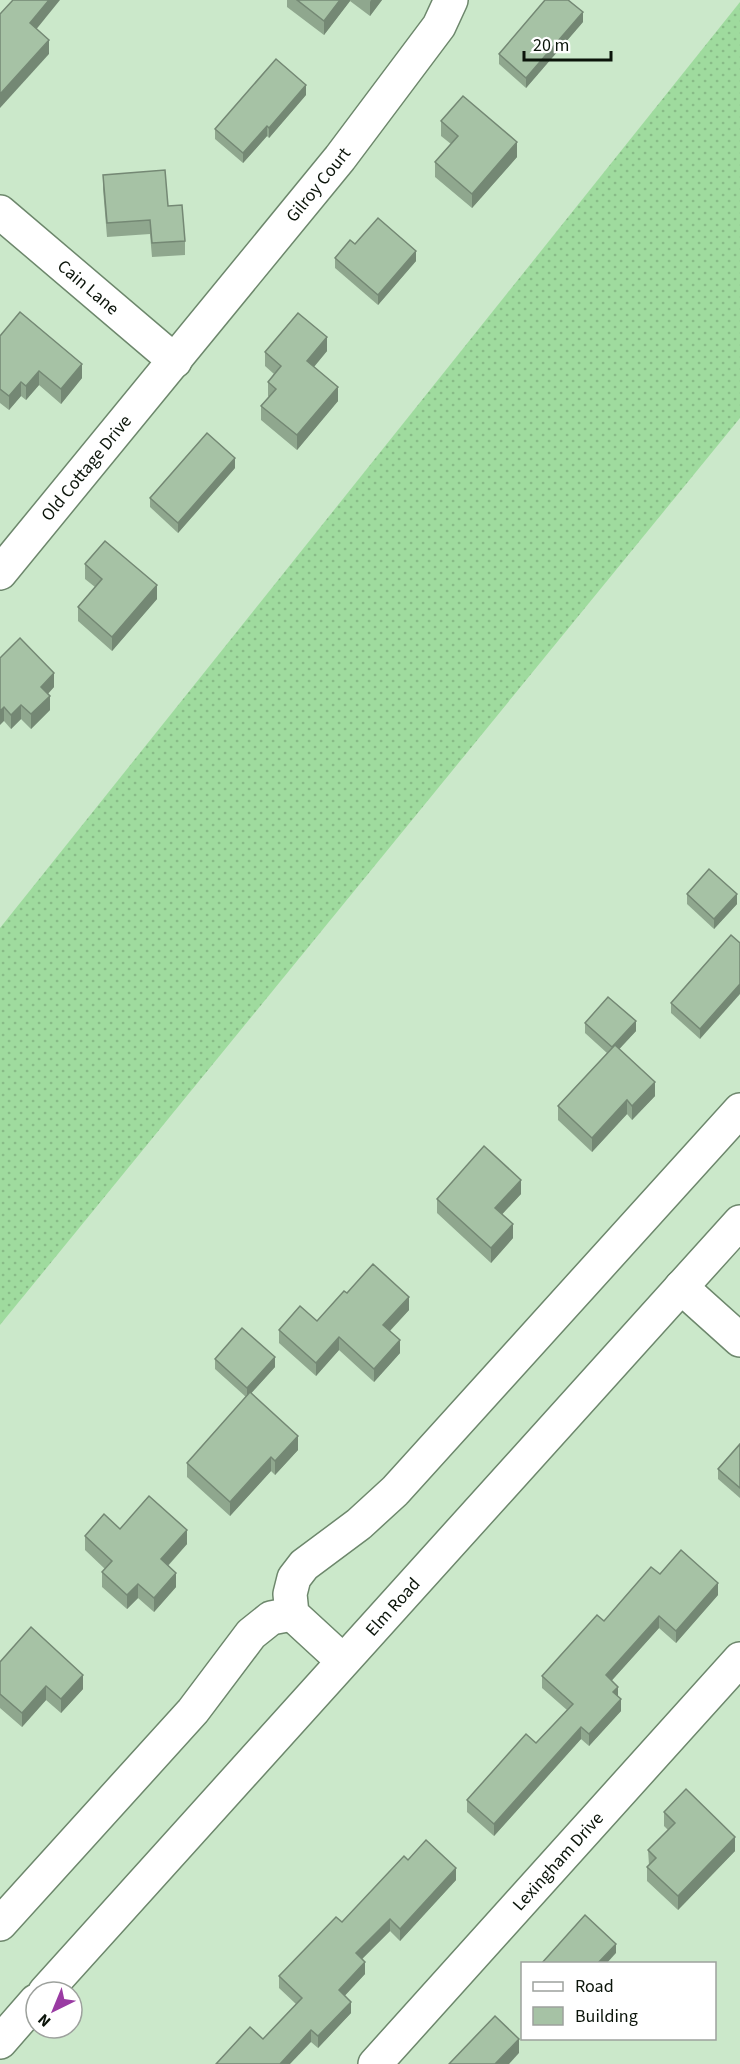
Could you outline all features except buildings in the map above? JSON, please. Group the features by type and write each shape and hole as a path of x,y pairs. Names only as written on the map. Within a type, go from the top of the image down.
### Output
{"street":[{"name":"Gilroy Court","path":"175,361 340,158 439,26 451,0"},
{"name":"Cain Lane","path":"0,213 175,361"},
{"name":"Old Cottage Drive","path":"0,573 175,361"},
{"path":"342,1660 292,1614 290,1594 294,1578 304,1565 359,1524 395,1491 740,1110"},
{"name":"Elm Road","path":"56,1980 342,1660 740,1222"},
{"path":"681,1287 740,1340"},
{"path":"0,1924 193,1711 251,1634 271,1618 292,1614"},
{"name":"Lexingham Drive","path":"375,2064 740,1659"},
{"path":"0,2042 24,2015"}],"green space":[{"path":"740,2 740,418 0,1325 0,928"}]}
